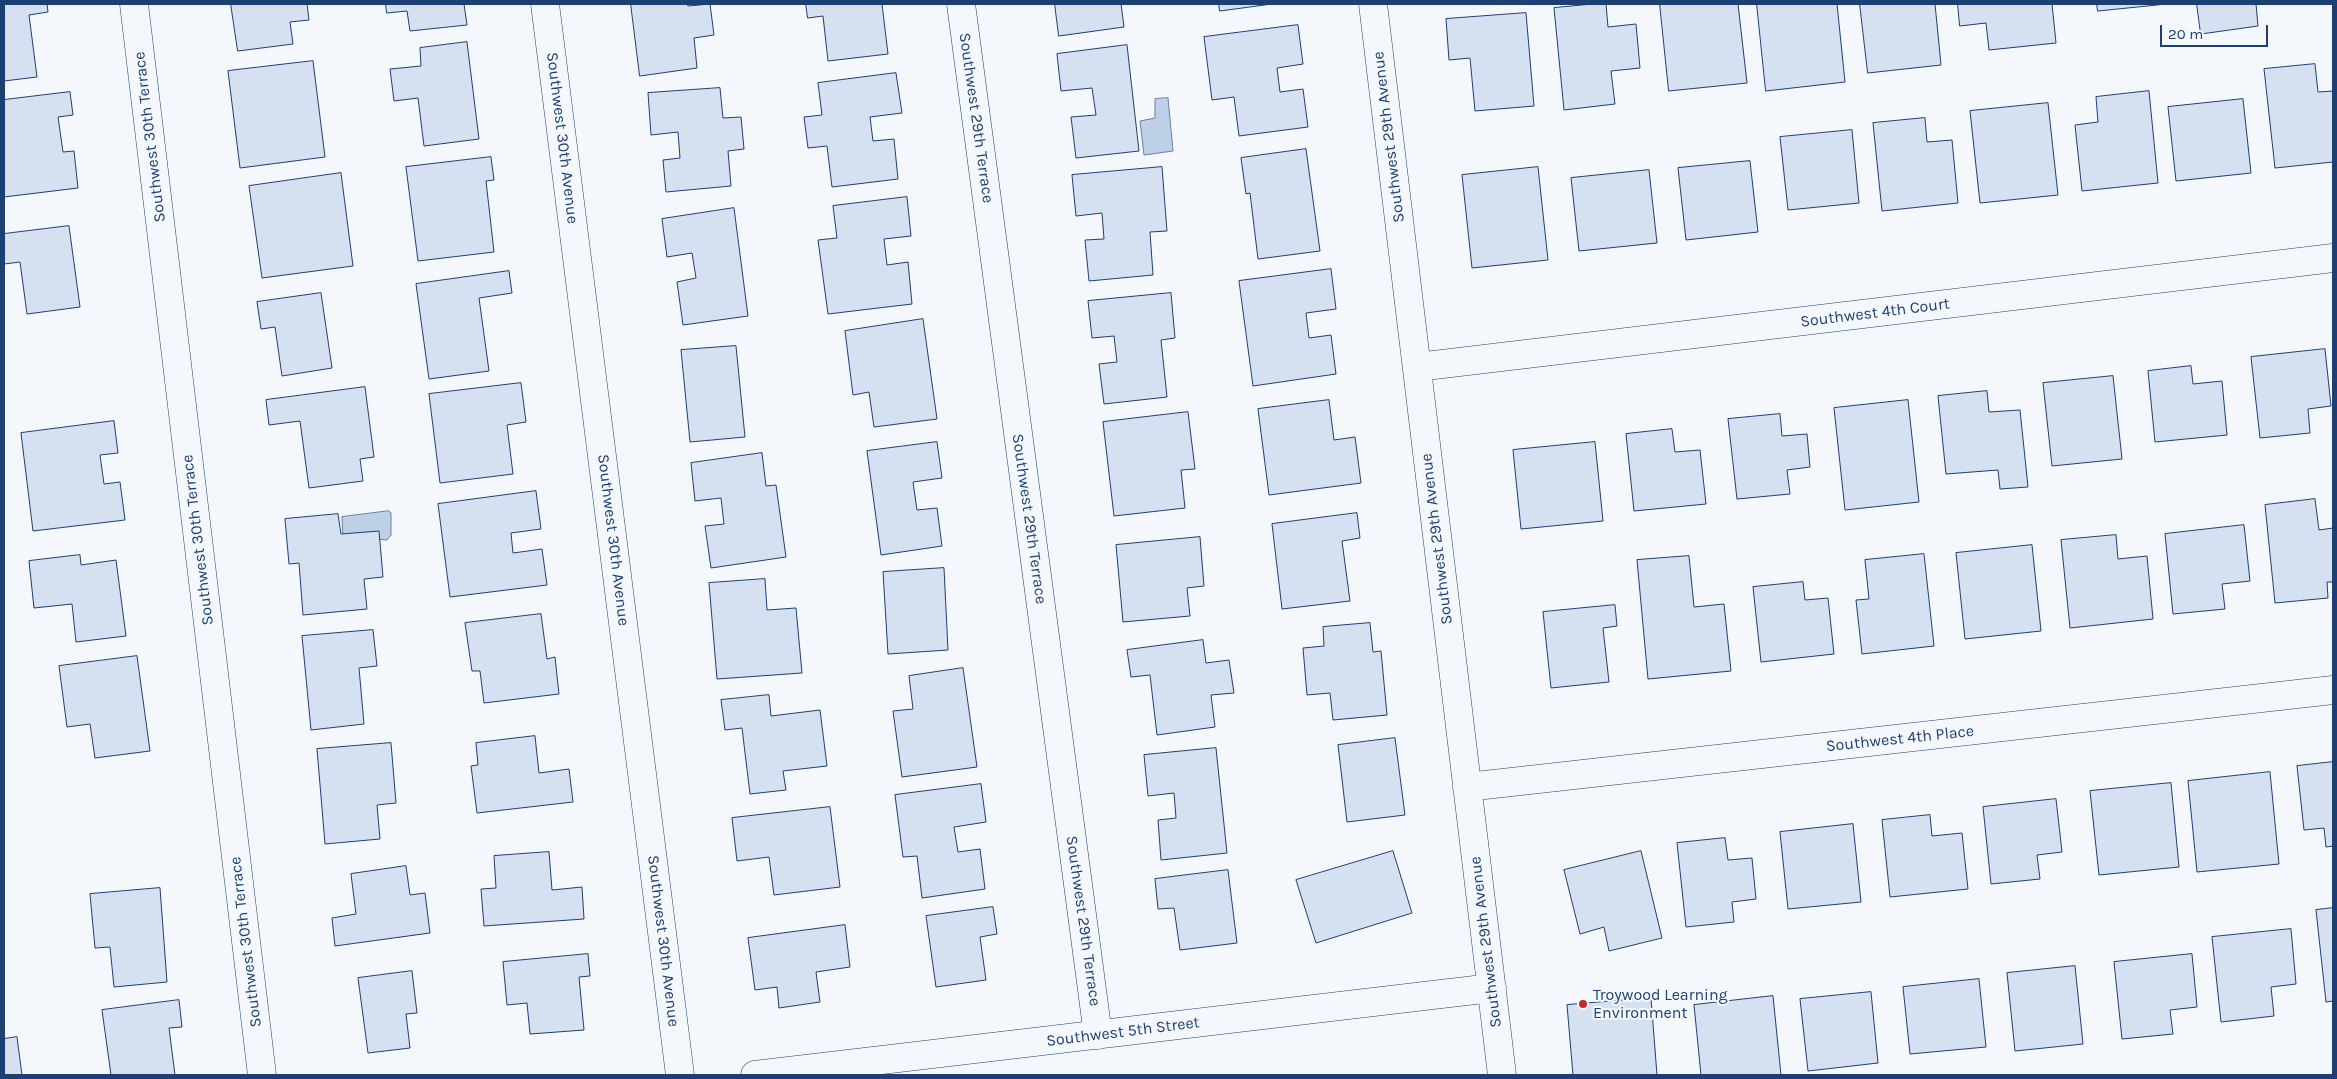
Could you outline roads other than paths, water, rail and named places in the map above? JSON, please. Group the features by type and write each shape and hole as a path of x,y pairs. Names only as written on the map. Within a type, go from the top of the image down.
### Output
{"street":[{"name":"Southwest 30th Terrace","path":"134,4 262,1075"},
{"name":"Southwest 30th Avenue","path":"545,4 680,1075"},
{"name":"Southwest 29th Terrace","path":"961,4 1098,1035"},
{"name":"Southwest 29th Avenue","path":"1373,4 1502,1075"},
{"name":"Southwest 4th Court","path":"1417,367 2333,258"},
{"name":"Southwest 4th Place","path":"1467,787 2333,690"},
{"name":"Southwest 5th Street","path":"755,1075 1492,988"}],"water":[{"path":"1168,98 1173,151 1144,155 1140,121 1155,118 1155,99"},
{"path":"389,511 391,513 391,535 387,540 343,537 342,517"}],"place":[{"name":"Troywood Learning Environment","path":"1583,1004"}]}
